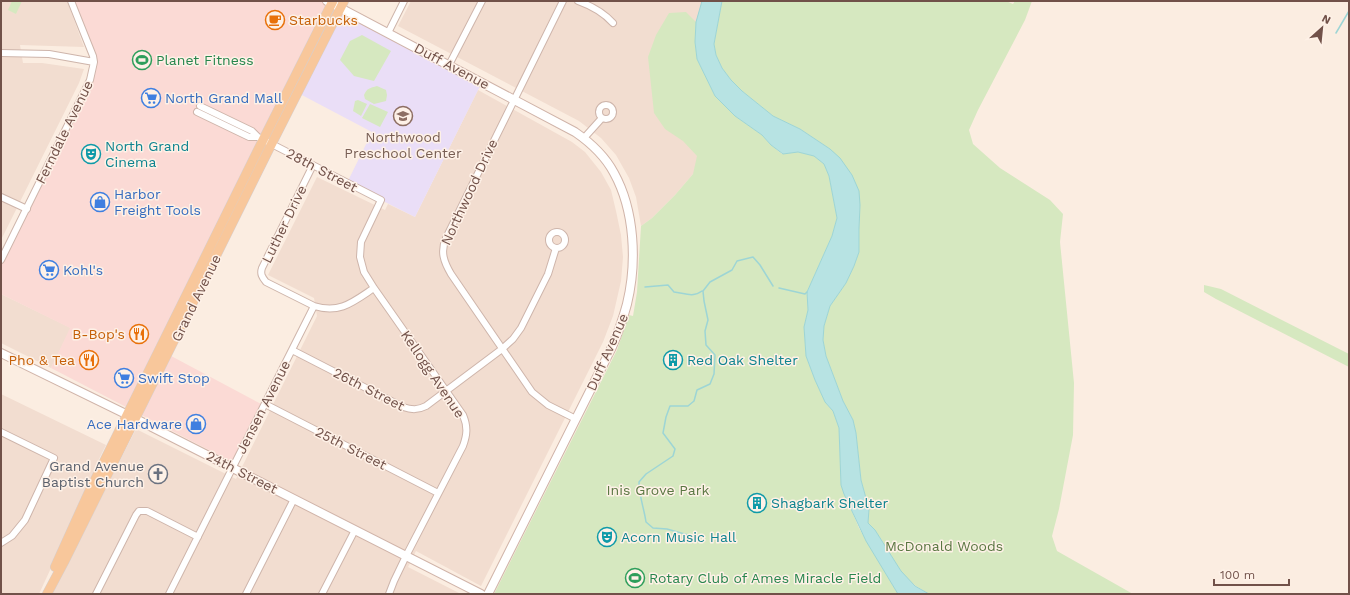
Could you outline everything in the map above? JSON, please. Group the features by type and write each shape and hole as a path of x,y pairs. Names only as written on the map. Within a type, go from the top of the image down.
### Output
{"main road":[{"name":"Duff Avenue","path":"331,2 343,4 388,33 514,99 584,138 601,154 614,173 626,204 630,220 632,256 630,290 621,325 612,347 488,594"},
{"name":"Grand Avenue","path":"47,594 64,562 132,417 260,138 331,2"},
{"name":"Grand Avenue","path":"43,594 88,494 132,417 343,4"},
{"name":"24th Street","path":"1,353 132,417 481,594"}],"street":[{"name":"Ferndale Avenue","path":"1,260 90,80 94,62 91,50 71,1"},
{"path":"388,33 404,1"},
{"path":"449,65 482,1"},
{"name":"Northwood Drive","path":"563,1 446,238 442,251 446,267 532,392 548,405 576,419"},
{"path":"578,1 594,8 605,15 613,23"},
{"path":"1,54 49,54 94,62"},
{"name":"28th Street","path":"199,109 252,131 260,138 381,200"},
{"path":"584,138 602,118"},
{"name":"Luther Drive","path":"313,165 261,273 262,278 266,282 322,309 340,308 354,302 374,288"},
{"path":"1,197 26,209"},
{"name":"Kellogg Avenue","path":"381,200 364,236 360,250 361,264 374,288 463,415 467,430 463,446 406,556 389,594"},
{"name":"26th Street","path":"292,350 410,410 416,410 426,406 502,349 513,339 521,328 548,274 556,248"},
{"name":"Jensen Avenue","path":"169,594 314,306"},
{"name":"25th Street","path":"265,404 438,493"},
{"path":"1,432 54,458 25,520 12,536 1,543"},
{"path":"246,594 294,499"},
{"path":"96,594 135,516 139,511 147,511 198,537"},
{"path":"322,594 355,530"}],"shaded area":[{"path":"1,1 67,1 84,47 20,45 23,63 42,63 84,69 79,83 1,240"},
{"path":"73,1 331,1 158,349 263,405 232,462 51,368 70,328 1,294 1,265 95,65"},
{"path":"411,1 702,1 687,60 731,130 675,195 652,218 641,226 636,197 629,178 616,155 601,138 579,121 398,26"},
{"name":"Northwood Preschool Center","path":"341,8 482,82 415,217 347,183 372,132 298,93"},
{"path":"478,90 572,142 585,152 601,172 611,190 621,235 623,257 621,281 613,316 603,342 481,586 416,551 408,567 461,594 52,594 136,429 236,479 317,316 314,298 268,275 317,177 385,210 388,204 415,217"},
{"path":"1,294 71,328 51,368 1,343"},
{"path":"1,394 106,445 95,467 93,477 39,594 1,594"}],"green space":[{"path":"12,1 22,1 16,14 8,10"},
{"name":"McDonald Woods","path":"722,1 1006,1 1013,4 1015,1 1032,1 1025,20 969,130 973,144 1000,168 1050,200 1063,214 1060,242 1074,383 1073,435 1059,509 1052,536 1057,551 1133,594 929,594 908,579 896,564 875,530 868,523 869,509 861,480 856,433 853,420 843,401 826,356 823,340 824,326 830,306 846,283 859,252 860,205 830,149 800,129 773,116 742,91 722,68 716,55 714,44"},
{"name":"Inis Grove Park","path":"686,12 696,22 695,42 697,59 715,96 735,116 762,135 782,154 798,152 814,156 824,164 829,176 837,218 832,236 807,292 808,310 804,327 806,356 825,402 833,411 839,428 841,485 859,528 898,594 494,594 617,350 629,315 633,316 637,292 641,226 652,218 675,195 693,174 697,156 683,141 665,129 654,113 648,57 656,35 669,13"},
{"path":"362,35 391,51 374,81 354,76 340,60 350,41"},
{"path":"377,86 386,90 386,101 374,104 365,99 364,95 368,90"},
{"path":"358,100 367,104 361,116 353,111 355,101"},
{"path":"370,104 388,112 380,127 362,118"},
{"path":"1204,285 1221,289 1349,354 1349,367 1216,299 1204,292"}],"water":[{"path":"702,1 722,1 714,44 716,55 722,68 731,80 773,116 800,129 830,149 840,158 852,175 859,191 859,252 846,283 830,306 824,326 823,340 826,356 843,401 853,420 856,433 861,480 869,509 868,523 875,530 901,571 915,586 929,594 898,594 866,541 841,485 839,428 833,411 825,402 806,356 804,327 808,310 807,292 832,236 837,218 829,176 824,164 814,156 798,152 783,154 771,145 762,135 735,116 715,96 697,59 695,42 696,22"}],"waterway":[{"path":"1336,33 1349,11"},
{"path":"688,535 667,529 653,528 646,522 639,482 646,474 673,456 675,449 663,433 670,406 688,406 694,401 697,390 710,384 714,374 715,355 706,345 705,331 708,320 703,291 710,282 732,270 737,261 753,257 760,265 773,286"},
{"path":"645,287 668,285 674,292 688,294 695,294 702,291"},
{"path":"779,288 805,294 807,292"}],"place":[{"name":"Starbucks","path":"275,20"},
{"name":"Planet Fitness","path":"142,60"},
{"name":"North Grand Mall","path":"151,98"},
{"name":"Northwood Preschool Center","path":"403,116"},
{"name":"North Grand Cinema","path":"91,154"},
{"name":"Harbor Freight Tools","path":"100,202"},
{"name":"Kohl's","path":"49,270"},
{"name":"B-Bop's","path":"139,334"},
{"name":"Pho & Tea","path":"89,360"},
{"name":"Red Oak Shelter","path":"673,360"},
{"name":"Swift Stop","path":"124,378"},
{"name":"Ace Hardware","path":"196,424"},
{"name":"Grand Avenue Baptist Church","path":"158,474"},
{"name":"Shagbark Shelter","path":"757,503"},
{"name":"Acorn Music Hall","path":"607,537"},
{"name":"Rotary Club of Ames Miracle Field","path":"635,578"}]}
